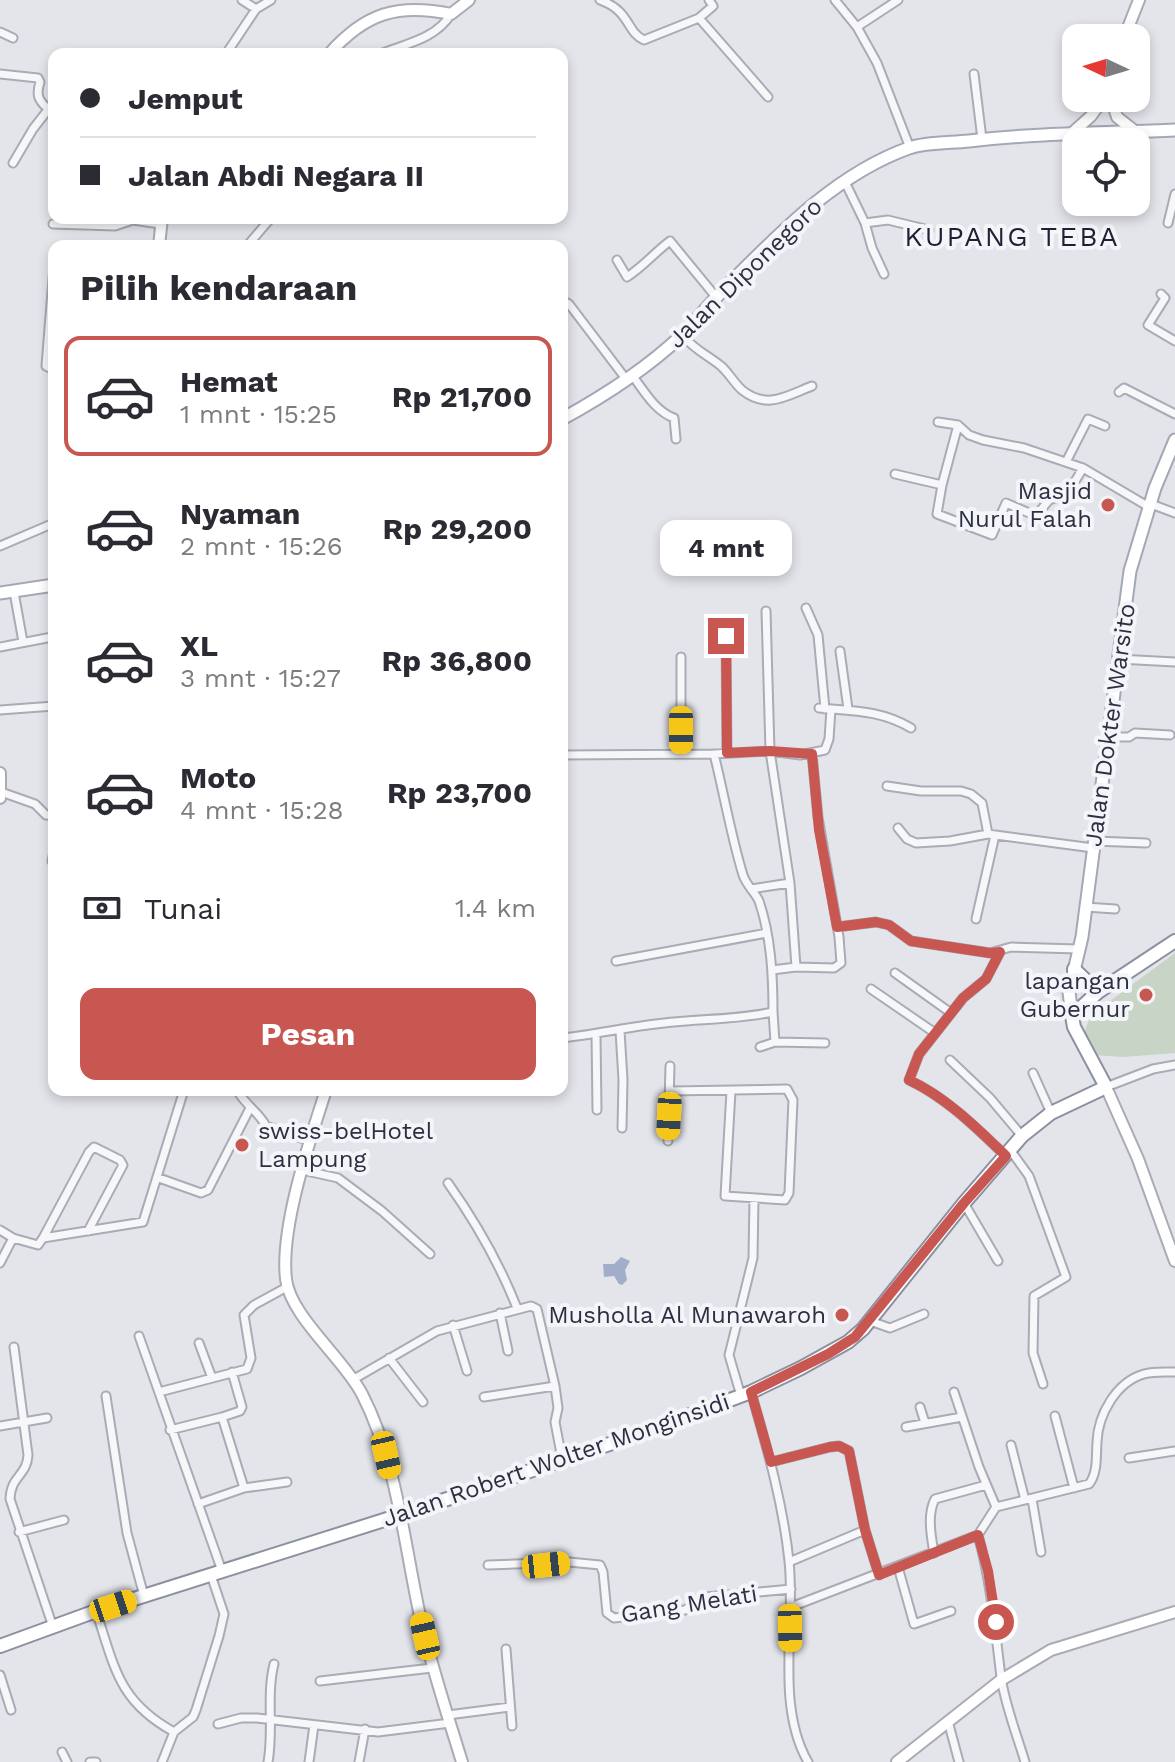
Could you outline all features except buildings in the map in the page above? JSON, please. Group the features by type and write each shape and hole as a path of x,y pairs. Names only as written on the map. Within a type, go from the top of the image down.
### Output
{"highway":[{"path":"1106,1087 1074,1027 1072,1016 1098,992 1175,941"},
{"path":"1074,969 1098,992"},
{"name":"Jalan Robert Wolter Monginsidi","path":"0,1646 96,1611 400,1515 648,1431 746,1394 838,1348 855,1337 870,1321 1022,1136 1051,1113 1106,1087"}],"main road":[{"path":"334,48 347,34 373,17 406,9 430,9 451,14 469,0"},
{"path":"1130,24 1139,0"},
{"path":"1078,128 1094,112"},
{"path":"1115,112 1131,128"},
{"name":"Jalan Diponegoro","path":"1150,131 1175,130"},
{"name":"Jalan Diponegoro","path":"568,416 629,377 682,335 716,297 803,212 845,182 910,148 982,139 1062,135"},
{"name":"Jalan Dokter Warsito","path":"1072,1016 1069,992 1085,907 1130,571 1175,440"},
{"path":"0,593 48,589"},
{"path":"0,773 1,795"},
{"path":"1106,1087 1138,1159 1175,1261"},
{"path":"324,1096 302,1170 287,1251 287,1287 297,1306 354,1379 378,1428 432,1668 462,1762"},
{"path":"904,1760 1001,1680 1051,1650 1175,1612"}],"street":[{"path":"242,0 256,9"},
{"path":"230,48 256,9 271,0"},
{"path":"600,0 620,10 640,40 699,18 713,6 709,0"},
{"path":"835,0 857,27 882,73 910,148"},
{"path":"857,27 898,0"},
{"path":"398,48 421,40 446,22 451,14"},
{"path":"699,18 768,97"},
{"path":"0,32 13,38"},
{"path":"0,74 38,78 40,82 36,93 39,101 48,104"},
{"path":"974,74 982,139"},
{"path":"13,163 48,110"},
{"path":"845,182 865,223 884,274"},
{"path":"1168,223 1175,194"},
{"path":"865,223 900,221 929,230"},
{"path":"53,224 121,224"},
{"path":"252,240 266,224"},
{"path":"617,260 627,277 644,266 652,254 670,241 716,297"},
{"path":"1161,294 1165,298 1148,325 1175,341"},
{"path":"568,303 629,377 665,415 674,418 676,439"},
{"path":"682,335 696,351 721,367 753,397 771,402 812,386"},
{"path":"48,341 48,367"},
{"path":"1119,392 1124,388 1175,414"},
{"path":"1066,462 1088,419 1105,426"},
{"path":"938,422 958,425 969,435 983,440 1024,448 1083,468 1150,506 1175,513"},
{"path":"958,425 937,514 992,535 1006,503 1036,516 1049,500 1068,493 1083,468"},
{"path":"895,474 942,485"},
{"path":"0,546 48,526"},
{"path":"14,592 23,642"},
{"path":"568,755 770,751 812,754 825,750 828,747 818,635 806,608"},
{"path":"766,611 770,751 790,883 796,967"},
{"path":"726,636 727,753"},
{"path":"0,647 48,638"},
{"path":"840,651 848,709"},
{"path":"681,657 681,754"},
{"path":"1118,659 1175,662"},
{"path":"0,710 48,706"},
{"path":"825,709 884,714 911,728"},
{"path":"1107,737 1129,737 1135,733 1170,735"},
{"path":"714,754 744,879 758,898 767,933 772,970 770,1012 775,1042"},
{"path":"772,970 839,966 837,927 819,830 812,754"},
{"path":"887,786 934,792 961,791 982,803 992,834 976,919"},
{"path":"1,795 35,804 48,815"},
{"path":"898,828 907,839 916,843 992,834 1093,845 1146,843"},
{"path":"751,889 790,883"},
{"path":"1085,907 1115,909"},
{"path":"837,927 876,922 889,925 911,941 990,953 1011,947 1078,949"},
{"path":"616,961 767,933"},
{"path":"1000,952 986,979 963,998 919,1054 909,1080 952,1106 1009,1154 1029,1176 1066,1277 1032,1300 1035,1316 1033,1353 1043,1384"},
{"path":"895,973 951,1013"},
{"path":"871,989 935,1033"},
{"path":"568,1037 671,1022 729,1019 770,1012"},
{"path":"620,1031 622,1128"},
{"path":"596,1035 597,1110"},
{"path":"760,1047 775,1042 825,1043"},
{"path":"950,1060 990,1098 1022,1136"},
{"path":"1106,1087 1153,1069 1175,1065"},
{"path":"668,1141 670,1066"},
{"path":"1033,1073 1051,1113"},
{"path":"671,1091 787,1089 793,1100 789,1193 785,1200 730,1198 724,1194 731,1091"},
{"path":"43,1238 143,1222 182,1096"},
{"path":"240,1096 261,1115 266,1126 310,1141"},
{"path":"159,1178 201,1193 208,1190 250,1108"},
{"path":"0,1230 35,1245 43,1238 94,1147 120,1160 123,1165 88,1231"},
{"path":"302,1170 338,1178 382,1211 430,1254"},
{"path":"448,1183 505,1280 517,1308"},
{"path":"754,1198 752,1262 729,1355 771,1462 782,1508 791,1589 791,1708 798,1743 808,1762"},
{"path":"964,1203 998,1261"},
{"path":"0,1263 13,1238"},
{"path":"159,1392 247,1369 251,1362 244,1315 254,1305 287,1287"},
{"path":"354,1379 453,1325 531,1306 537,1309 555,1386 558,1408 555,1422 562,1459"},
{"path":"500,1313 508,1351"},
{"path":"870,1321 890,1328 924,1314"},
{"path":"453,1325 467,1371"},
{"path":"139,1336 198,1504 224,1614 193,1717 174,1732 162,1762"},
{"path":"199,1343 212,1378"},
{"path":"14,1347 28,1462 25,1470 15,1479 10,1493 19,1532 53,1627"},
{"path":"389,1358 423,1402"},
{"path":"170,1430 240,1411 242,1407 232,1372"},
{"path":"791,1607 978,1535 996,1507 1074,1488 1093,1480 1098,1427 1117,1393 1133,1378 1175,1372"},
{"path":"484,1397 555,1386"},
{"path":"954,1392 996,1507"},
{"path":"106,1396 127,1533 144,1596"},
{"path":"920,1407 925,1423"},
{"path":"1055,1416 1074,1488"},
{"path":"222,1417 244,1488"},
{"path":"906,1427 962,1417"},
{"path":"0,1426 47,1418"},
{"path":"1011,1445 1041,1552"},
{"path":"771,1462 830,1447 839,1446 849,1451 865,1530 879,1575"},
{"path":"1129,1458 1175,1451"},
{"path":"198,1504 244,1488 287,1482"},
{"path":"934,1553 931,1518 935,1499 986,1485"},
{"path":"19,1532 64,1520"},
{"path":"789,1562 865,1530"},
{"path":"978,1535 988,1571 1001,1680 1025,1762"},
{"name":"Gang Melati","path":"488,1565 569,1562 600,1565 607,1613 614,1618 685,1610 706,1597 791,1589"},
{"path":"898,1567 914,1624 951,1611"},
{"path":"96,1611 125,1691 145,1714 174,1732"},
{"path":"506,1649 512,1726"},
{"path":"268,1762 272,1739 270,1720 274,1664"},
{"path":"320,1681 432,1668"},
{"path":"0,1675 11,1710"},
{"path":"218,1724 241,1718 378,1732 510,1707"},
{"path":"948,1721 959,1762"},
{"path":"309,1762 314,1725"},
{"path":"359,1762 365,1729"},
{"path":"62,1752 67,1762"},
{"path":"90,1762 96,1762"}],"green space":[{"name":"lapangan Gubernur","path":"1175,953 1175,1053 1123,1057 1094,1055 1084,1033 1091,1015"}],"water":[{"path":"621,1257 630,1261 625,1270 627,1280 622,1285 614,1276 604,1277 603,1264 614,1264"}],"place":[{"name":"Masjid Nurul Falah","path":"1108,505"},
{"name":"lapangan Gubernur","path":"1146,995"},
{"name":"swiss-belHotel Lampung","path":"242,1145"},
{"name":"Musholla Al Munawaroh","path":"842,1315"}],"district":[{"name":"KUPANG TEBA","path":"1012,236"}],"route":[{"path":"726,636 727,753 770,751 812,754 819,830 837,927 876,922 889,925 911,941 1000,952 986,979 963,998 919,1054 909,1080 952,1106 1006,1156 855,1337 828,1354 751,1392 771,1462 830,1447 839,1446 849,1451 865,1530 879,1575 978,1535 988,1571 996,1622"}]}
